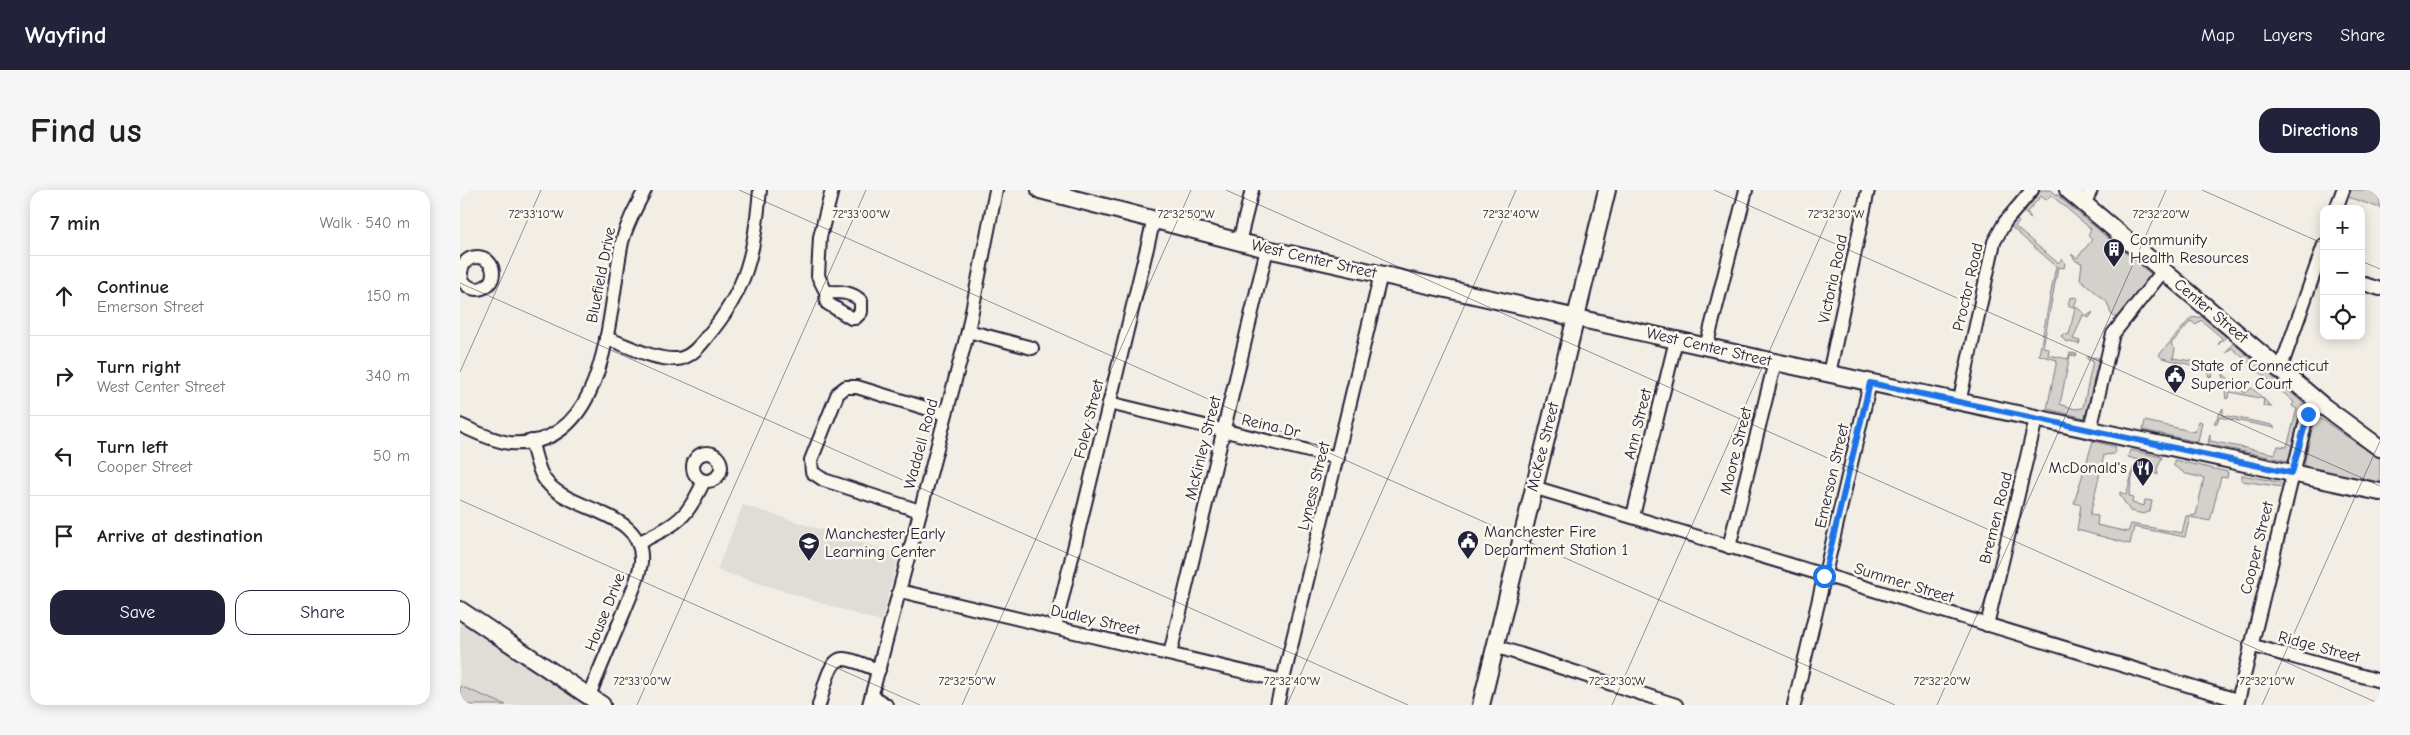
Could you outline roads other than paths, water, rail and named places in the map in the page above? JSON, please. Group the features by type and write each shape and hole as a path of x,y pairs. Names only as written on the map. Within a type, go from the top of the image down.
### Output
{"main road":[{"name":"West Center Street","path":"1040,190 1267,249 1870,383 2380,492"},
{"name":"McKee Street","path":"1481,705 1607,190"},
{"name":"Center Street","path":"2068,190 2087,197 2163,271 2316,400 2380,448"},
{"path":"460,610 595,701"}],"street":[{"name":"Bluefield Drive","path":"645,190 630,218 623,241 606,338 654,355 677,360 695,352 723,318 746,276 756,229 760,190"},
{"path":"826,292 818,276 818,255 832,190"},
{"name":"Waddell Road","path":"871,701 968,331 996,190"},
{"path":"1240,242 1252,190"},
{"path":"1706,347 1746,190"},
{"name":"Victoria Road","path":"1829,374 1868,190"},
{"name":"Proctor Road","path":"1959,402 1994,242 2005,222 2032,190"},
{"path":"2337,205 2343,190"},
{"name":"Foley Street","path":"1055,627 1154,219"},
{"name":"McKinley Street","path":"1170,654 1267,249"},
{"path":"2280,370 2320,268"},
{"path":"2090,430 2113,334 2163,271"},
{"name":"Lyness Street","path":"1277,705 1381,274"},
{"path":"2365,283 2380,289"},
{"path":"968,331 1032,348"},
{"path":"460,426 510,443 531,441 555,433 572,420 588,398 598,372 606,338"},
{"name":"Ann Street","path":"1633,516 1676,340"},
{"name":"Moore Street","path":"1729,548 1774,362"},
{"name":"Emerson Street","path":"1794,705 1870,383"},
{"path":"920,511 824,480 812,472 811,460 838,393 846,386 857,387 945,414"},
{"name":"Cooper Street","path":"2237,703 2292,473 2307,416 2316,400"},
{"name":"Reina Dr","path":"1109,403 1338,458"},
{"name":"Bremen Road","path":"1987,625 2036,419"},
{"path":"531,441 544,478 554,488 560,493 615,519 627,528 638,543 677,524 692,507 704,481"},
{"name":"Summer Street","path":"1534,487 2237,703"},
{"name":"House Drive","path":"595,701 636,581 641,561 638,543"},
{"name":"Dudley Street","path":"900,591 1283,681"},
{"name":"Ridge Street","path":"2250,645 2380,681"},
{"path":"1495,646 1676,705"},
{"path":"819,705 830,669 836,661 843,658 879,670"},
{"path":"871,701 886,705"}],"place":[{"name":"Community Health Resources","path":"2114,268"},
{"name":"State of Connecticut Superior Court","path":"2175,394"},
{"name":"McDonald's","path":"2143,487"},
{"name":"Manchester Fire Department Station 1","path":"1468,560"},
{"name":"Manchester Early Learning Center","path":"809,562"}]}
